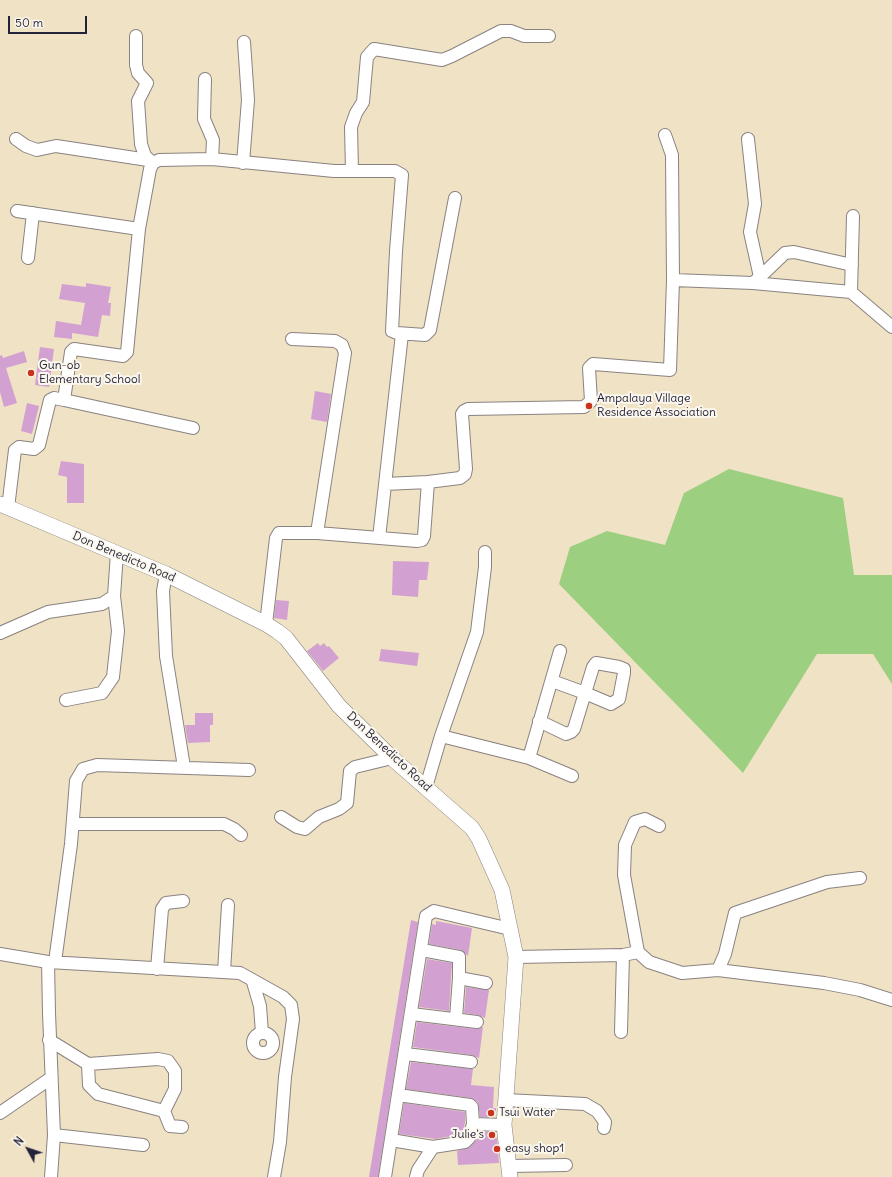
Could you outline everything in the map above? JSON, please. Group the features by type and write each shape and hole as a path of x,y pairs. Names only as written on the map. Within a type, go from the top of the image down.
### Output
{"street":[{"path":"352,171 351,127 356,113 363,102 367,57 374,49 442,60 501,31 511,31 524,36 549,36"},
{"path":"64,400 70,354 74,349 122,356 127,352 139,229 150,169 150,162 141,144 137,109 138,100 147,83 138,72 136,65 136,36"},
{"path":"242,163 248,100 244,42"},
{"path":"205,79 204,119 213,140 212,159"},
{"path":"385,484 428,482 460,478 465,474 466,469 462,414 468,409 584,407 591,401 589,368 593,364 670,370 674,280 672,155 665,135"},
{"path":"16,139 26,146 37,150 56,146 150,162 159,160 212,159 242,163 352,171 396,171 402,176 396,244 392,331 402,334 425,335 430,330 455,198"},
{"path":"748,139 755,204 750,232 756,280"},
{"path":"17,211 139,229"},
{"path":"28,258 33,213"},
{"path":"852,292 853,216"},
{"path":"756,280 785,253 794,252 852,265"},
{"path":"674,280 756,280 852,292 892,327"},
{"path":"378,538 402,334"},
{"path":"292,340 335,341 342,345 345,353 317,533"},
{"path":"4,506 15,450 19,448 37,448 50,400 54,398 193,428"},
{"path":"266,624 276,538 279,533 317,533 417,541 422,540 424,536 428,482"},
{"name":"Don Benedicto Road","path":"4,506 166,574 266,624 286,638 339,706 392,758 472,828 479,839 502,890 516,957 504,1125 510,1171"},
{"path":"426,787 441,736 477,632 485,567 484,552"},
{"path":"66,700 102,694 113,677 118,631 114,596 117,553"},
{"path":"166,574 163,591 166,656 184,767"},
{"path":"0,633 48,612 102,604 114,596"},
{"path":"529,758 560,651"},
{"path":"539,721 566,734 571,732 574,729 586,693 552,681"},
{"path":"441,736 529,758 572,776"},
{"path":"281,817 297,827 305,829 319,817 339,809 347,803 350,771 354,767 392,758"},
{"path":"51,1177 54,1135 49,1040 52,962 74,824 76,781 83,770 97,765 248,770"},
{"path":"660,826 644,819 639,819 635,822 625,846 624,875 638,952 649,962 682,973 718,970 824,983 860,990 892,1000"},
{"path":"74,824 224,824 234,829 241,835"},
{"path":"718,970 725,954 735,913 827,882 860,878"},
{"path":"157,969 162,909 166,903 183,901"},
{"path":"224,972 228,905"},
{"path":"385,1177 406,1054 426,916 434,911 510,929"},
{"path":"422,950 459,957 456,1018"},
{"path":"516,957 623,955 638,952"},
{"path":"0,954 52,962 240,973 253,982 283,997 291,1005 293,1019 285,1078 280,1142 274,1177"},
{"path":"621,1032 623,955"},
{"path":"459,978 486,983"},
{"path":"253,982 260,1006 262,1033"},
{"path":"412,1014 456,1018 478,1022"},
{"path":"49,1040 88,1064 158,1059 168,1061 174,1071 175,1089 164,1112 170,1126 182,1127"},
{"path":"406,1054 471,1062"},
{"path":"88,1064 89,1085 98,1094 164,1112"},
{"path":"0,1113 51,1078"},
{"path":"391,1140 434,1147 465,1142 469,1138 473,1124 472,1107 470,1104 398,1094"},
{"path":"506,1100 584,1104 597,1111 605,1122 604,1128"},
{"path":"473,1124 504,1125"},
{"path":"54,1135 143,1145"},
{"path":"416,1177 418,1170 434,1147"},
{"path":"510,1171 566,1165"}],"green space":[{"path":"729,469 843,498 854,575 892,575 892,684 873,654 817,654 743,773 559,584 570,547 607,531 665,545 684,493"}],"building":[{"path":"86,283 111,287 108,303 111,303 110,316 102,315 98,337 72,333 72,339 54,337 56,321 81,325 85,303 59,299 62,284 86,287"},
{"path":"40,347 54,349 49,387 35,385"},
{"path":"24,351 27,362 6,368 17,403 4,407 0,392 0,356 2,355 3,358"},
{"path":"315,391 331,394 327,422 311,419"},
{"path":"27,403 39,406 32,434 21,431"},
{"path":"61,461 84,464 84,503 67,503 67,477 58,475"},
{"path":"393,561 429,562 427,580 419,580 418,597 392,595"},
{"path":"276,600 289,601 287,620 274,618"},
{"path":"318,643 320,646 324,643 327,647 329,646 339,658 323,671 307,651"},
{"path":"381,649 419,653 417,666 379,661"},
{"path":"195,713 213,713 213,725 210,725 210,742 188,743 185,725 195,725"},
{"path":"411,920 418,922 378,1177 369,1177"},
{"path":"436,921 472,928 468,956 461,950 429,944 432,924 436,925"},
{"path":"427,959 452,963 449,1011 419,1007"},
{"path":"466,987 489,990 485,1018 478,1015 464,1013"},
{"path":"417,1022 476,1029 483,1027 479,1058 472,1055 413,1047"},
{"path":"411,1062 473,1069 471,1085 494,1087 493,1108 496,1108 496,1111 491,1117 480,1117 478,1102 471,1098 406,1089"},
{"path":"404,1103 465,1112 465,1123 462,1134 436,1139 399,1134"},
{"path":"479,1132 493,1132 497,1139 499,1163 458,1165 457,1151 470,1147 476,1140"}],"place":[{"name":"Gun-ob Elementary School","path":"31,373"},
{"name":"Ampalaya Village Residence Association","path":"589,406"},
{"name":"Tsui Water","path":"491,1113"},
{"name":"Julie's","path":"492,1135"},
{"name":"easy shop1","path":"497,1149"}]}
